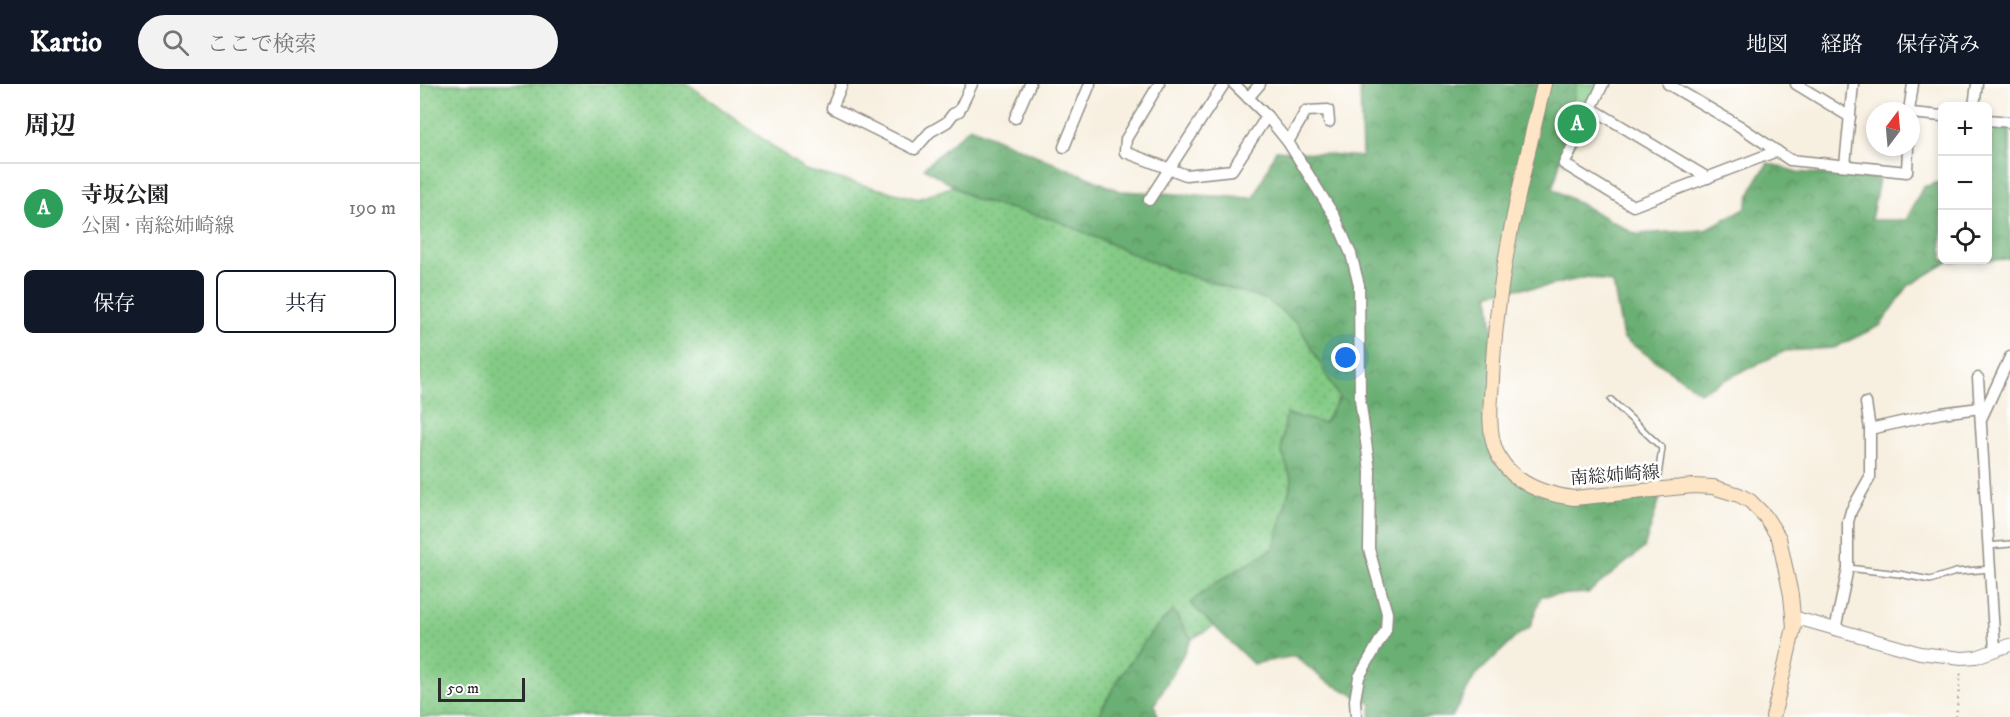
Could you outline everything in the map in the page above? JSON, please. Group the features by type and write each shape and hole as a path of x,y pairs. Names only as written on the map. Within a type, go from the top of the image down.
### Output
{"main road":[{"name":"南総姉崎線","path":"1544,84 1514,212 1495,324 1490,413 1491,432 1496,452 1505,465 1525,484 1555,495 1574,498 1693,486 1713,487 1739,495 1766,516 1779,538 1794,627 1773,717"}],"street":[{"path":"843,84 832,108 915,148 930,132 947,122 953,114 959,111 972,84"},
{"path":"1015,118 1030,84"},
{"path":"1064,147 1090,84"},
{"path":"1159,84 1126,139 1125,152 1169,170 1186,175 1232,170 1266,116"},
{"path":"1149,200 1224,84"},
{"path":"1234,84 1288,142 1335,217 1351,254 1359,285 1360,399 1370,471 1369,549 1387,613 1386,630 1359,677 1355,700 1356,717"},
{"path":"1248,98 1260,84"},
{"path":"1604,84 1564,164 1633,206 1777,151"},
{"path":"1668,84 1790,160 1907,172 1908,156"},
{"path":"1796,84 1850,117"},
{"path":"1845,165 1853,84"},
{"path":"1911,102 1913,84"},
{"path":"1975,102 1977,84"},
{"path":"1592,108 1708,177"},
{"path":"1288,142 1306,111 1328,110 1329,122"},
{"path":"1920,113 1938,116"},
{"path":"1992,120 2010,122"},
{"path":"1980,420 2010,357"},
{"path":"1978,378 1995,650"},
{"path":"1835,630 1848,568 1848,522 1851,511 1870,477 1870,429 1866,403"},
{"path":"1870,429 1941,413 1980,408"},
{"path":"1793,617 1920,653 1962,658 1976,657 2010,645"}],"lane":[{"path":"1611,400 1662,448 1656,490"},
{"path":"1988,546 2010,544"},
{"path":"1848,568 1930,580 1956,572 1990,569"}],"path":[{"path":"1956,717 1962,658"}],"green space":[{"path":"420,84 688,84 805,170 918,199 989,173 1130,201 1411,218 1280,587 1142,668 1120,717 420,717"},
{"path":"1360,84 1579,84 1553,189 1635,234 1705,230 1745,208 1754,184 1768,163 1797,172 1879,179 1871,220 1906,220 1923,187 1938,182 1938,264 1945,264 1908,286 1881,325 1834,348 1785,351 1700,392 1623,338 1613,283 1588,277 1539,288 1489,293 1494,340 1492,460 1567,502 1660,498 1644,548 1588,593 1541,596 1530,627 1517,636 1475,676 1452,717 1370,717 1372,704 1324,680 1295,656 1253,664 1190,603 1214,584 1274,548 1292,480 1281,451 1286,414 1324,423 1339,398 1298,324 1267,300 1166,268 1055,220 976,200 924,168 970,127 1120,191 1254,198 1276,150 1362,157"},
{"path":"1576,84 1603,84 1564,164"},
{"path":"1994,129 2010,129 2010,259 1992,260 1992,135"},
{"path":"1173,611 1192,639 1155,704 1157,717 1098,717 1131,660 1162,621"}],"place":[{"name":"寺坂公園","path":"1577,124"}]}
